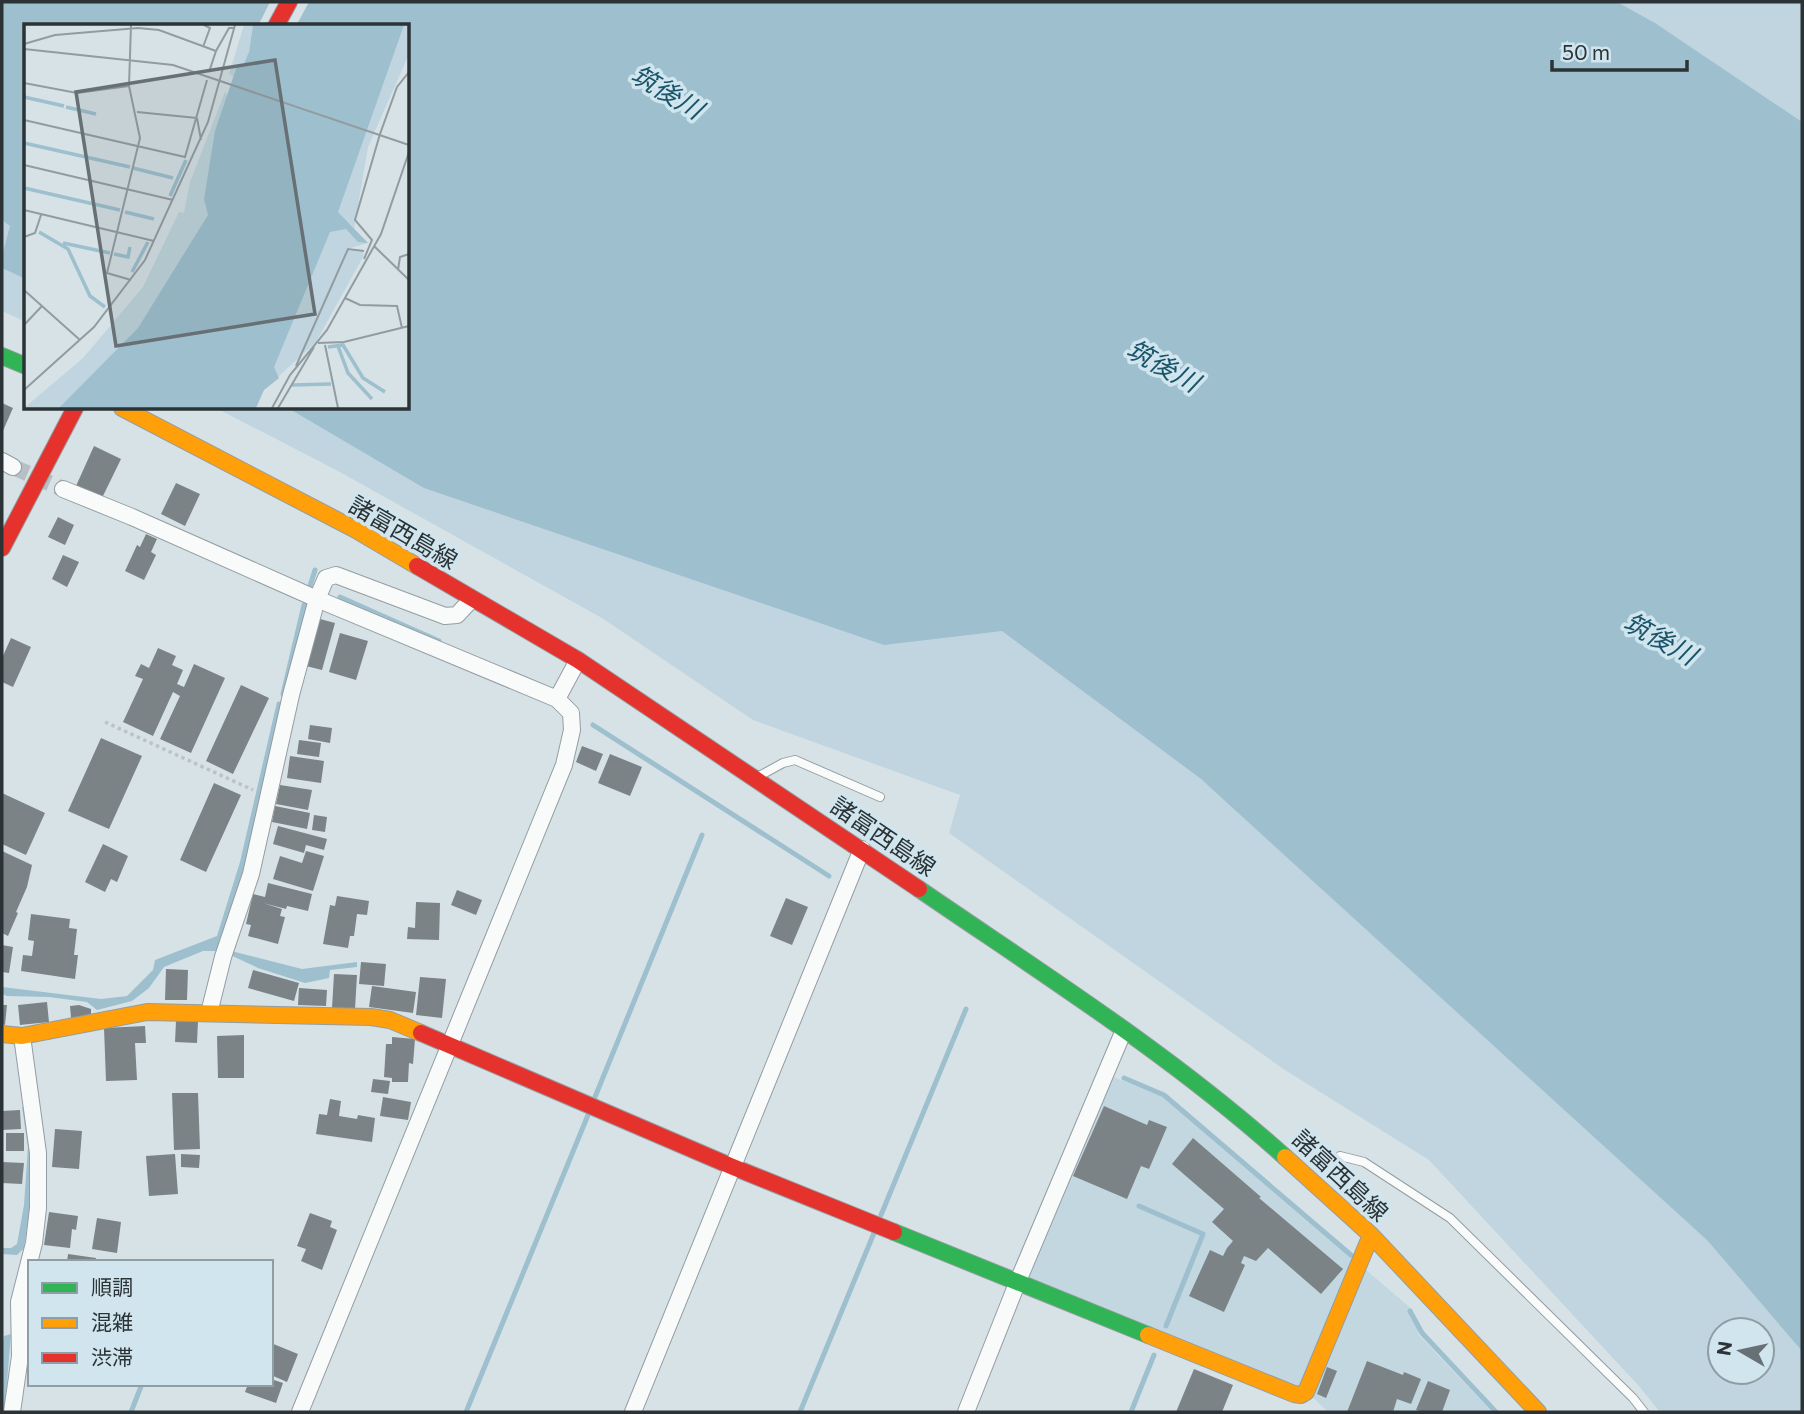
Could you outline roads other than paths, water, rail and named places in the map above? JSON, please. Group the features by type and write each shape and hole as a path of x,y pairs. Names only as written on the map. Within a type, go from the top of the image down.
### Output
{"main road":[{"path":"277,24 289,2"},
{"path":"2,356 24,365"},
{"path":"2,548 74,410"},
{"name":"諸富西島線","path":"126,410 356,530 578,660 862,849 1124,1030 1245,1121 1371,1235 1538,1412"},
{"path":"2,1034 22,1036 147,1012 371,1017 390,1020 733,1167 1294,1394 1301,1395 1306,1392 1371,1235"}],"street":[{"path":"63,489 557,699 570,713 572,730 564,765 300,1412"},
{"path":"209,1013 226,949 251,874 291,695 317,599 326,578 336,575 445,616 457,615 472,598"},
{"path":"557,699 578,660"},
{"path":"633,1412 862,849"},
{"path":"966,1412 1124,1030"},
{"path":"22,1036 38,1153 38,1208 30,1260"},
{"path":"12,1412 20,1356 19,1302 28,1267"}],"lane":[{"path":"755,779 783,762 795,760 880,797"},
{"path":"1340,1156 1364,1162 1450,1217 1644,1412"}],"water":[{"name":"筑後川","path":"2,2 1617,2 1655,23 1802,122 1802,1351 1776,1321 1776,1316 1772,1316 1708,1241 1201,779 1002,631 884,645 424,488 291,410 410,410 410,24 24,24 24,278 2,268 2,256 10,226 2,220"},
{"path":"282,701 246,866 221,941 235,952 302,969 357,962 357,967 330,970 329,978 305,983 258,968 222,951 203,951 164,967 149,988 132,1001 97,1010 87,1002 2,994 2,987 101,999 127,996 153,970 155,960 217,936 240,862 277,702"},
{"path":"22,1107 25,1107 31,1146 30,1207 24,1248 17,1255 2,1254 2,1248 11,1248 17,1244 24,1205 28,1147"},
{"path":"11,1334 5,1406 2,1412 2,1350 4,1336"}],"waterway":[{"path":"310,586 315,570"},
{"path":"340,597 439,641"},
{"path":"283,694 304,605"},
{"path":"593,725 829,876"},
{"path":"595,1097 702,835"},
{"path":"881,1215 966,1009"},
{"path":"1124,1078 1164,1095 1351,1255"},
{"path":"466,1412 588,1115"},
{"path":"1139,1206 1203,1234 1166,1326"},
{"path":"800,1412 874,1233"},
{"path":"1410,1311 1422,1333 1496,1412"},
{"path":"1131,1412 1154,1355"},
{"path":"131,1412 141,1386"}],"tunnel":[{"path":"13,467 63,489"}]}
